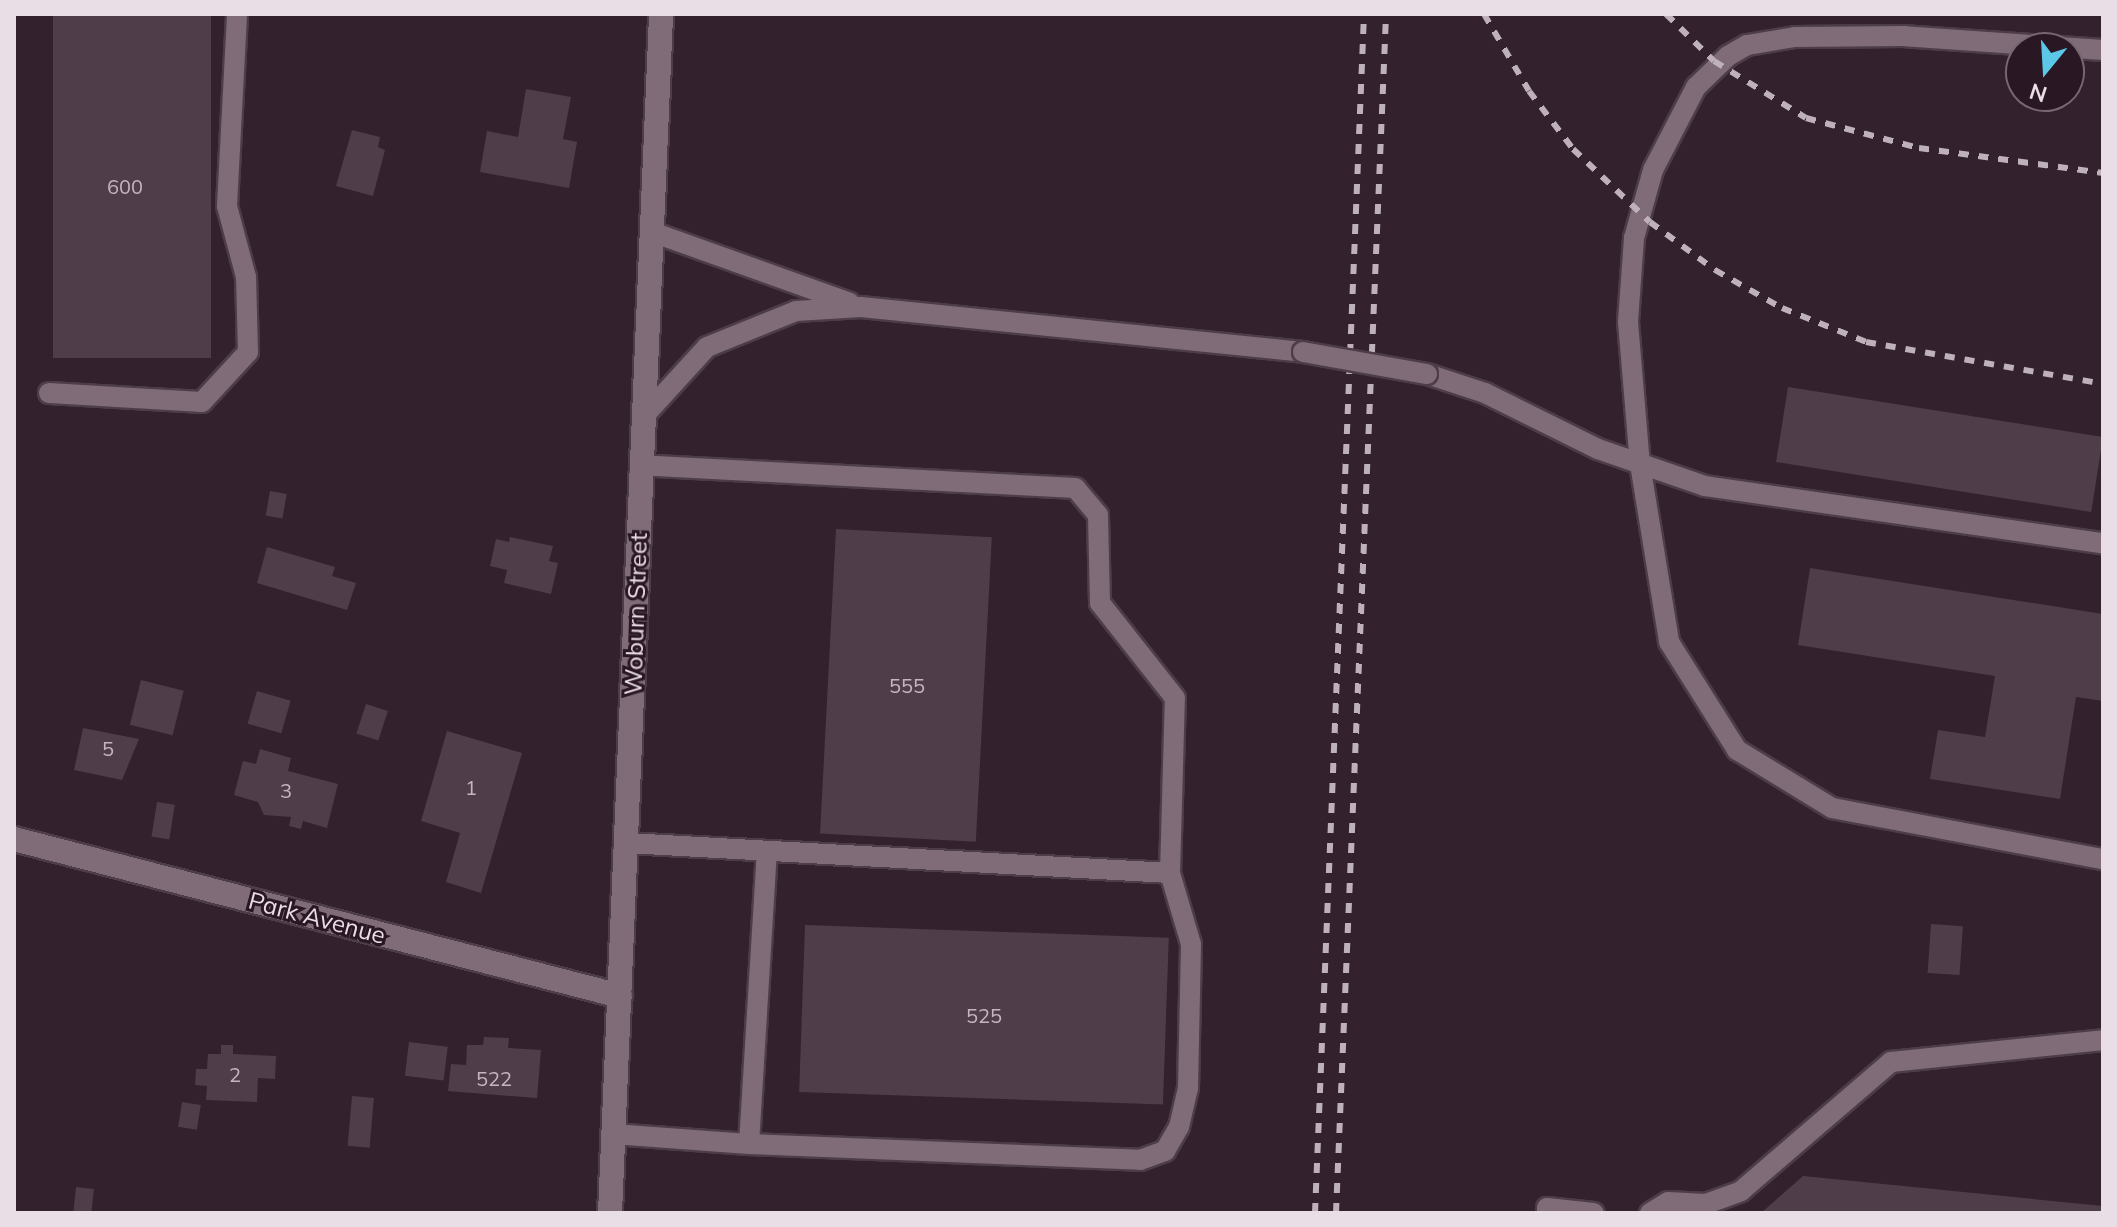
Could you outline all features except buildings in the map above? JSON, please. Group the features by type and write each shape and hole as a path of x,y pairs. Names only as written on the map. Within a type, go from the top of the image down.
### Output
{"main road":[{"name":"Woburn Street","path":"610,1213 661,14"},
{"name":"Park Avenue","path":"14,839 620,996"}],"lane":[{"path":"49,393 202,402 248,352 246,277 227,206 237,14"},
{"path":"2102,853 1832,808 1737,750 1669,642 1640,464 1628,322 1634,238 1653,170 1711,68 1747,45 1795,37 1905,36 2103,50"},
{"path":"652,232 861,307"},
{"path":"644,416 707,347 796,311 861,307 1303,352 1427,374 1485,393 1640,464 1705,486 2103,543"},
{"path":"613,1134 749,1144 1140,1160 1165,1151 1179,1127 1188,1088 1191,944 1170,873 1175,698 1100,603 1098,515 1075,488 642,465"},
{"path":"627,843 1170,873"},
{"path":"749,1144 767,852"},
{"path":"1650,1213 1668,1202 1706,1204 1741,1191 1891,1062 2103,1040"},
{"path":"1547,1213 1594,1213"}],"railway":[{"path":"1315,1213 1364,14"},
{"path":"1336,1213 1386,14"},
{"path":"1484,14 1529,91 1573,149 1650,222 1715,270 1782,308 1866,342 2103,384"},
{"path":"1666,14 1714,61 1806,118 1919,148 2103,173"}]}
